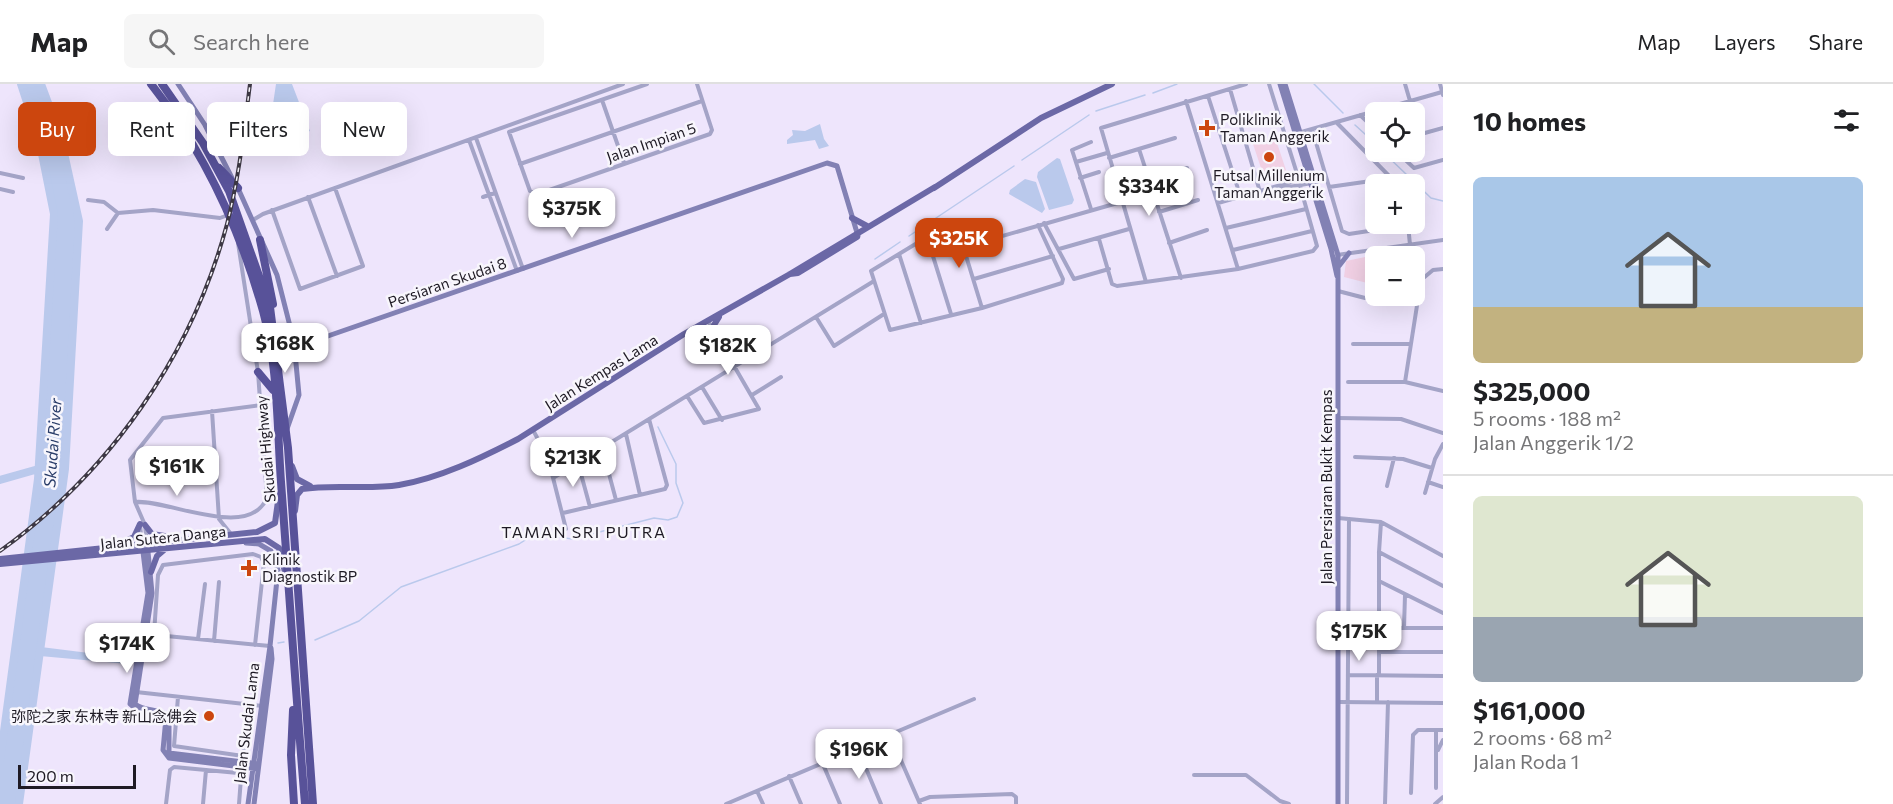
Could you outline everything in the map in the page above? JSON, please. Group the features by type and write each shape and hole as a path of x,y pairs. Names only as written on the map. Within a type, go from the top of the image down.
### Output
{"highway":[{"name":"Skudai Highway","path":"151,84 186,133 229,214 263,312 274,391 305,804"},
{"name":"Skudai Highway","path":"162,84 214,163 238,212 262,280 274,330 288,454 313,804"},
{"path":"214,163 238,188"},
{"path":"260,240 274,306 274,330"},
{"path":"258,372 274,391"},
{"path":"294,804 291,755 295,675"}],"main road":[{"name":"Jalan Kempas Lama","path":"313,487 376,487 424,478 490,454 684,334 790,274 798,273 1035,122 1112,84"},
{"name":"Jalan Kempas Lama","path":"857,234 935,187"},
{"path":"852,218 868,226"},
{"path":"715,333 714,326 717,318 739,303"},
{"path":"684,334 703,328 715,333"},
{"path":"288,454 295,476 304,484 313,487"},
{"name":"Jalan Sutera Danga","path":"59,556 101,549 257,532 275,523 281,475"},
{"path":"293,520 298,492 313,487"},
{"path":"142,522 152,534 187,539"},
{"path":"101,549 131,540 138,533 142,522"},
{"name":"Jalan Sutera Danga","path":"0,559 146,552 265,538 275,543 281,554 289,593"},
{"path":"150,572 157,556 165,550"},
{"name":"Jalan Sutera Danga","path":"0,564 23,559"}],"street":[{"path":"177,84 205,125 249,211 277,275 294,340 300,343 313,341"},
{"path":"252,220 272,210 623,84"},
{"path":"647,84 509,132 520,164 702,101 697,84"},
{"path":"1146,282 1107,153 1102,126 1246,84"},
{"path":"1269,84 1299,180"},
{"name":"Jalan Persiaran Bukit Kempas","path":"1280,84 1299,133"},
{"name":"Jalan Persiaran Bukit Kempas","path":"1285,84 1338,266 1337,278"},
{"path":"1405,84 1410,101"},
{"path":"1299,133 1410,101 1443,94 1440,84"},
{"path":"1230,89 1260,192"},
{"path":"1208,96 1241,198"},
{"path":"602,100 624,164"},
{"name":"Jalan Impian 5","path":"520,164 530,191 538,194 712,132 702,101"},
{"path":"1186,102 1239,269"},
{"path":"1360,115 1365,120"},
{"path":"1337,122 1388,174"},
{"path":"1425,133 1443,128"},
{"path":"1311,129 1341,229 1349,234 1365,231"},
{"path":"476,138 520,270"},
{"path":"1109,158 1175,138"},
{"path":"469,140 520,270"},
{"path":"1091,142 1072,150 1091,209"},
{"path":"1139,149 1181,278"},
{"path":"1076,162 1107,153"},
{"path":"1408,162 1414,168 1443,160"},
{"name":"Persiaran Skudai 8","path":"313,341 827,163 837,166 852,218"},
{"path":"1149,181 1187,168"},
{"path":"1080,178 1100,172"},
{"path":"0,173 23,178"},
{"path":"1260,192 1300,186 1313,179"},
{"path":"1218,203 1299,180 1313,179"},
{"path":"1329,187 1365,182"},
{"path":"1099,239 1114,286 1239,269 1313,251 1317,246 1300,186"},
{"path":"272,210 300,289 337,276 363,266 334,188"},
{"path":"0,189 13,192"},
{"path":"483,197 495,193"},
{"path":"308,197 337,276"},
{"path":"88,200 104,202 118,213 153,210 220,218 229,214"},
{"path":"1159,212 1198,200"},
{"path":"964,247 1121,202"},
{"path":"1226,228 1306,209"},
{"path":"249,211 263,214"},
{"path":"107,229 118,213"},
{"path":"852,218 857,234"},
{"path":"982,308 955,220 870,271 889,328 905,328 951,314 982,308 1062,283 1063,279 1038,225"},
{"path":"1044,223 1076,279 1109,269"},
{"path":"1059,249 1129,229"},
{"path":"1169,243 1207,230"},
{"path":"1233,250 1312,231"},
{"path":"135,502 159,502 219,519 252,512 263,506 267,498 258,372 237,233"},
{"path":"1409,234 1410,245"},
{"path":"927,237 951,314"},
{"path":"1335,255 1443,240"},
{"path":"899,254 924,322"},
{"path":"1338,266 1349,254"},
{"name":"Jalan Persiaran Bukit Kempas","path":"1335,255 1338,291 1338,804"},
{"path":"974,279 1053,256"},
{"path":"1405,382 1421,280 1433,270 1443,269"},
{"path":"554,478 874,281"},
{"path":"1338,291 1365,298"},
{"path":"816,317 834,346 884,314"},
{"path":"687,396 702,422 722,420 757,411 758,404 708,321"},
{"path":"286,430 299,395 296,353 313,341"},
{"path":"1353,344 1411,344"},
{"path":"752,395 781,377"},
{"path":"1348,382 1405,382 1443,391"},
{"path":"702,387 722,420"},
{"path":"137,671 146,634 152,593 142,522 135,502 131,457 159,420 177,415 261,405"},
{"path":"212,411 219,519 232,534"},
{"path":"1338,418 1401,419 1443,433"},
{"path":"563,513 666,487 649,419"},
{"path":"533,429 548,459 566,529"},
{"path":"626,434 640,495"},
{"path":"1425,493 1432,468 1443,444"},
{"path":"602,448 616,500"},
{"path":"1355,457 1394,459 1432,468"},
{"path":"1387,486 1394,459"},
{"path":"578,463 590,507"},
{"path":"1428,482 1443,487"},
{"path":"1338,518 1381,522 1443,556"},
{"path":"1347,804 1349,519"},
{"path":"1377,702 1381,522"},
{"name":"Jalan Skudai Lama","path":"232,542 259,544 271,551 276,558 278,570 256,766 254,804"},
{"path":"146,552 148,593 137,671 130,701 135,710 166,718 163,750 169,758 256,766"},
{"path":"1379,552 1443,586"},
{"path":"154,634 158,575 163,566 253,554 261,557 264,563 255,645"},
{"path":"1379,581 1442,613"},
{"path":"214,640 219,582"},
{"path":"198,639 205,584"},
{"path":"1404,628 1405,595"},
{"path":"1380,628 1443,628"},
{"path":"146,634 270,646"},
{"path":"1379,652 1443,652"},
{"path":"1348,675 1443,675"},
{"path":"133,692 263,707"},
{"path":"133,692 137,707 162,711 169,716 169,753 242,759"},
{"path":"178,697 173,743 176,747 242,759 256,766"},
{"path":"726,804 889,733 974,699"},
{"path":"1339,702 1443,703"},
{"path":"1385,804 1388,702"},
{"path":"242,759 249,704"},
{"path":"1411,793 1413,735 1418,730 1443,730"},
{"path":"1436,730 1436,788"},
{"path":"889,733 920,803 930,797 1014,794 1016,804"},
{"path":"1437,752 1443,740"},
{"path":"856,747 881,804"},
{"path":"822,762 840,804"},
{"name":"Jalan Skudai Lama","path":"248,804 256,766"},
{"path":"166,804 172,767 240,775 239,804"},
{"path":"203,804 206,770"},
{"path":"1194,775 1246,775 1280,801 1289,804"},
{"path":"789,776 801,804"},
{"path":"757,791 763,804"},
{"path":"979,796 979,804"},
{"path":"1435,804 1443,798"},
{"path":"1440,804 1443,798"}],"shaded area":[{"name":"Futsal Millenium Taman Anggerik","path":"1275,137 1286,170 1268,178 1264,177 1253,144"},
{"path":"1365,257 1365,282 1344,277 1346,261"}],"water":[{"path":"21,84 41,84 48,102 27,102"},
{"path":"276,84 292,84 299,102 273,102"},
{"path":"820,124 824,139 829,146 819,149 815,140 787,144 787,140 793,135 792,130 805,131"},
{"name":"Skudai River","path":"42,156 65,156 79,221 65,469 41,647 129,658 128,664 40,656 19,804 0,804 0,761 38,479 54,214"},
{"path":"1057,158 1060,159 1074,200 1072,204 1049,210 1037,177 1038,172"},
{"path":"1025,179 1036,182 1045,209 1042,213 1009,194 1010,190"}],"waterway":[{"name":"Skudai River","path":"0,761 38,479 54,214 39,139 21,84"},
{"name":"Skudai River","path":"19,804 65,469 79,221 60,135 41,84"},
{"path":"1153,93 1177,84"},
{"path":"1314,84 1343,113"},
{"path":"1096,111 1145,95"},
{"path":"1022,160 1089,115"},
{"path":"1355,125 1365,134"},
{"path":"1393,162 1431,198 1443,201"},
{"path":"909,236 1014,166"},
{"path":"875,259 900,242"},
{"path":"315,640 359,621 401,587 519,544 535,535 546,534 572,539 654,518 668,520 677,517 683,503 676,483 676,464 658,427"},
{"name":"Skudai River","path":"0,480 42,468"},
{"path":"278,643 284,642"}],"railway":[{"path":"0,551 40,520 77,485 142,407 169,364 212,272 227,224 238,172 250,84"}],"place":[{"name":"Poliklinik Taman Anggerik","path":"1207,128"},
{"name":"Futsal Millenium Taman Anggerik","path":"1269,157"},
{"name":"Klinik Diagnostik BP","path":"249,568"},
{"name":"弥陀之家 东林寺 新山念佛会","path":"209,716"}],"district":[{"name":"TAMAN SRI PUTRA","path":"584,531"}]}
